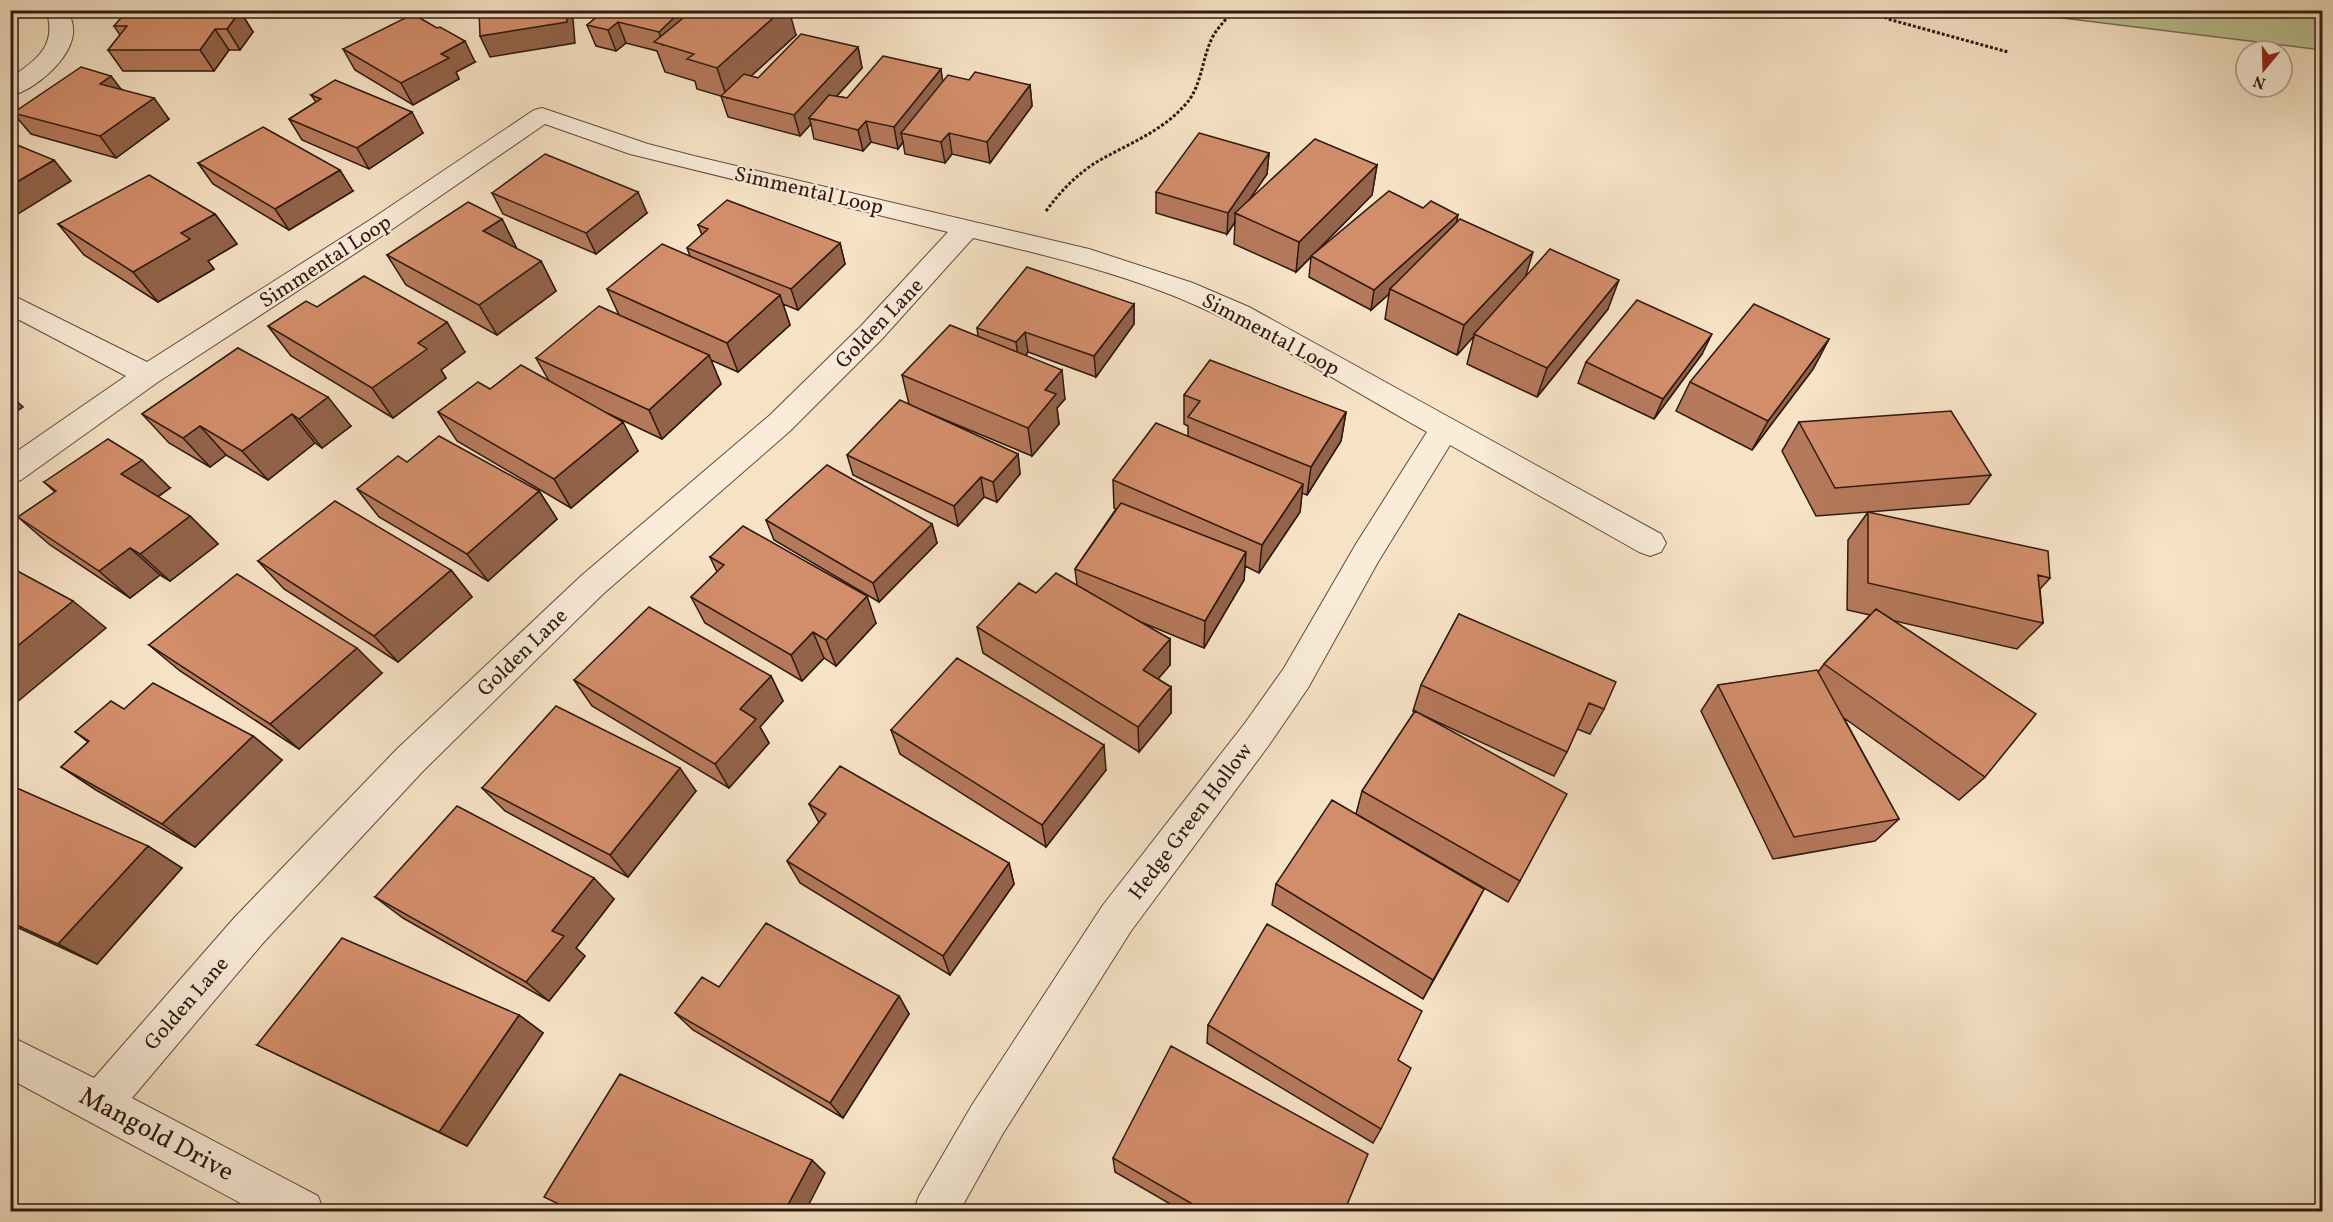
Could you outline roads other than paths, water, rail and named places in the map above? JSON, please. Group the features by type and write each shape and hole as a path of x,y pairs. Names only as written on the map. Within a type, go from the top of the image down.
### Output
{"street":[{"path":"10,89 45,63 57,49 63,34 64,22 57,10"},
{"name":"Simmental Loop","path":"10,472 148,375 382,224 542,115 639,149 1080,255 1183,290 1239,314 1650,543"},
{"name":"Golden Lane","path":"100,1103 249,930 410,760 592,585 780,423 872,333 968,227"},
{"path":"10,303 148,375"},
{"name":"Hedge Green Hollow","path":"935,1212 987,1120 1117,918 1257,734 1296,678 1367,553 1445,429"},
{"name":"Mangold Drive","path":"10,1056 302,1212"}],"waterway":[{"path":"2283,10 2322,15"}]}
